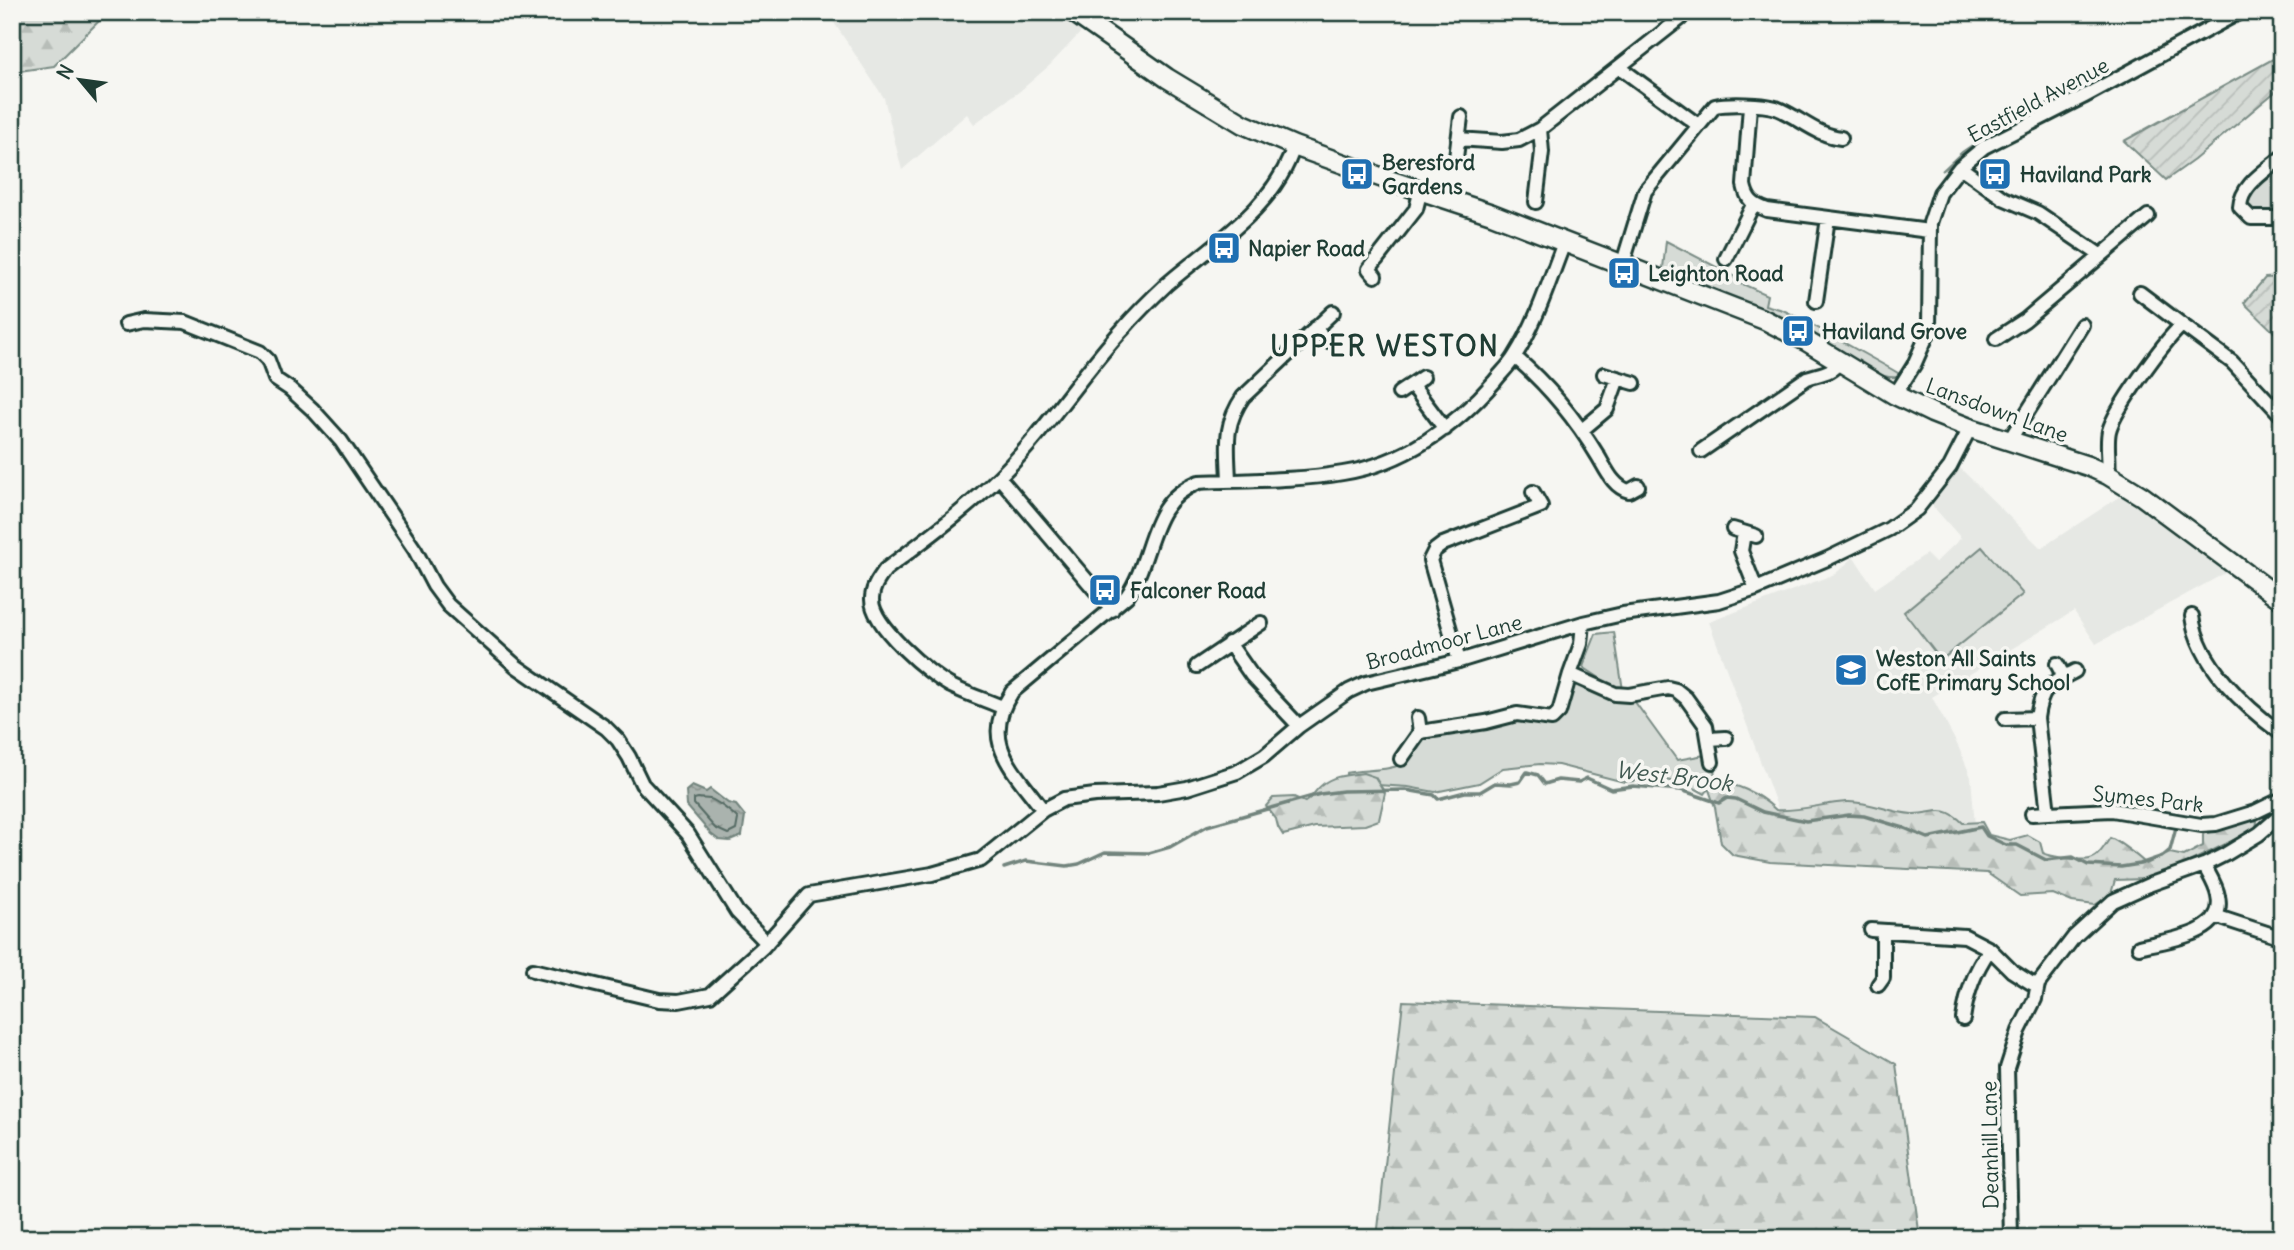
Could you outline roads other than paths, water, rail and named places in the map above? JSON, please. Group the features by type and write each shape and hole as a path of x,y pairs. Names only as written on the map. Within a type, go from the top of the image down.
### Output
{"street":[{"name":"Lansdown Lane","path":"1073,12 1219,111 1294,146 1492,214 1765,320 1895,395 1970,428 2108,475 2142,496 2282,600"},
{"name":"Eastfield Avenue","path":"1895,395 1914,365 1929,331 1929,230 1940,193 1959,167 1984,147 2241,12"},
{"path":"1458,139 1502,142 1519,140 1540,129 1681,18"},
{"path":"1619,67 1698,125"},
{"path":"1622,266 1645,191 1715,106 1764,105 1776,108 1827,136 1842,137"},
{"path":"1750,106 1744,185 1746,195 1753,205 1767,210 1929,230"},
{"path":"1456,158 1461,117"},
{"path":"1536,202 1542,152 1540,129"},
{"path":"1002,706 952,687 937,678 881,625 872,599 875,584 885,570 999,477 1050,422 1121,331 1166,285 1230,233 1261,202 1282,175 1294,146"},
{"path":"2282,157 2242,194 2240,208 2251,218 2282,218"},
{"path":"1959,167 2003,198 2038,213 2100,255"},
{"path":"1375,276 1368,269 1416,209 1421,189"},
{"path":"1726,261 1753,205"},
{"path":"1996,339 2025,320 2148,216"},
{"path":"1817,302 1828,218"},
{"path":"1043,810 1007,761 999,744 997,728 1002,706 1012,692 1112,610 1133,588 1162,513 1170,500 1184,488 1199,482 1305,478 1347,473 1391,459 1445,429 1481,396 1514,357 1537,312 1564,243"},
{"path":"2140,293 2232,362 2282,416"},
{"path":"1229,481 1228,430 1232,413 1243,397 1333,312"},
{"path":"126,324 144,320 185,322 260,352 268,360 275,379 290,389 341,441 415,550 440,595 516,666 606,728 618,740 642,784 688,834 737,912 766,943"},
{"path":"2009,441 2082,326"},
{"path":"2108,475 2108,438 2113,421 2130,393 2176,331 2185,327"},
{"path":"1315,328 1326,341"},
{"path":"1514,357 1552,392 1582,430 1615,484 1629,491 1638,486"},
{"path":"1701,451 1807,378 1835,369 1840,361"},
{"path":"1604,374 1634,383"},
{"path":"1399,393 1423,377"},
{"path":"1582,430 1607,409 1618,378"},
{"path":"1412,385 1445,429"},
{"name":"Broadmoor Lane","path":"533,970 659,1000 679,1001 710,995 740,970 809,895 966,866 981,860 1043,810 1064,799 1158,793 1237,772 1264,756 1299,726 1349,691 1366,683 1459,661 1583,623 1623,614 1719,601 1756,589 1864,542 1917,509 1950,467 1970,428"},
{"path":"999,477 1112,610"},
{"path":"1459,661 1430,560 1435,550 1443,544 1541,506 1533,492"},
{"path":"1744,533 1741,551 1756,589"},
{"path":"2192,617 2197,637 2221,678 2253,713 2282,734"},
{"path":"1197,666 1261,623"},
{"path":"1420,732 1486,722 1517,714 1552,719 1559,712 1581,644 1583,623"},
{"path":"1229,643 1252,676 1299,726"},
{"path":"2048,813 2037,718 2042,694 2048,685 2069,674 2057,664"},
{"path":"1570,674 1615,694 1629,695 1668,688 1676,690 1686,698 1706,726 1712,762"},
{"path":"1401,759 1420,732 1418,718"},
{"path":"2004,719 2037,718"},
{"path":"1709,740 1726,738"},
{"name":"Symes Park","path":"2032,814 2112,810 2176,821 2216,824 2255,812 2282,799"},
{"name":"Deanhill Lane","path":"2011,1238 2007,1068 2019,1031 2035,999 2038,984 2074,937 2113,901 2151,884 2204,866 2259,834 2282,814"},
{"path":"2139,947 2157,949 2198,932 2215,916 2219,904 2218,894 2204,866"},
{"path":"2215,916 2280,933"},
{"path":"1884,981 1877,930 1965,936 1990,949 2012,971 2031,984 2038,984"},
{"path":"1963,1019 1967,992 1976,970 1990,949"}],"water":[{"path":"692,786 706,792 710,789 728,803 736,805 745,816 742,836 730,841 719,840 711,834 687,806 686,791"}],"waterway":[{"name":"West Brook","path":"1004,868 1026,861 1067,866 1079,864 1105,852 1149,853 1170,847 1207,826 1320,794 1406,790 1434,795 1438,799 1465,792 1480,792 1495,783 1520,782 1527,772 1538,775 1545,784 1558,780 1579,782 1587,778 1611,789 1633,786 1681,790 1719,803 1727,798 1736,799 1763,812 1806,821 1849,815 1864,816 1928,838 1981,827 1987,836 2006,845 2017,845 2046,860 2073,857 2088,865 2121,867 2163,856 2170,850 2177,824"},
{"path":"2245,809 2268,798"}],"place":[{"name":"Beresford Gardens","path":"1357,174"},
{"name":"Haviland Park","path":"1995,174"},
{"name":"Napier Road","path":"1224,248"},
{"name":"Leighton Road","path":"1624,273"},
{"name":"Haviland Grove","path":"1798,331"},
{"name":"Falconer Road","path":"1105,590"},
{"name":"Weston All Saints CofE Primary School","path":"1851,670"}],"district":[{"name":"UPPER WESTON","path":"1385,346"}]}
